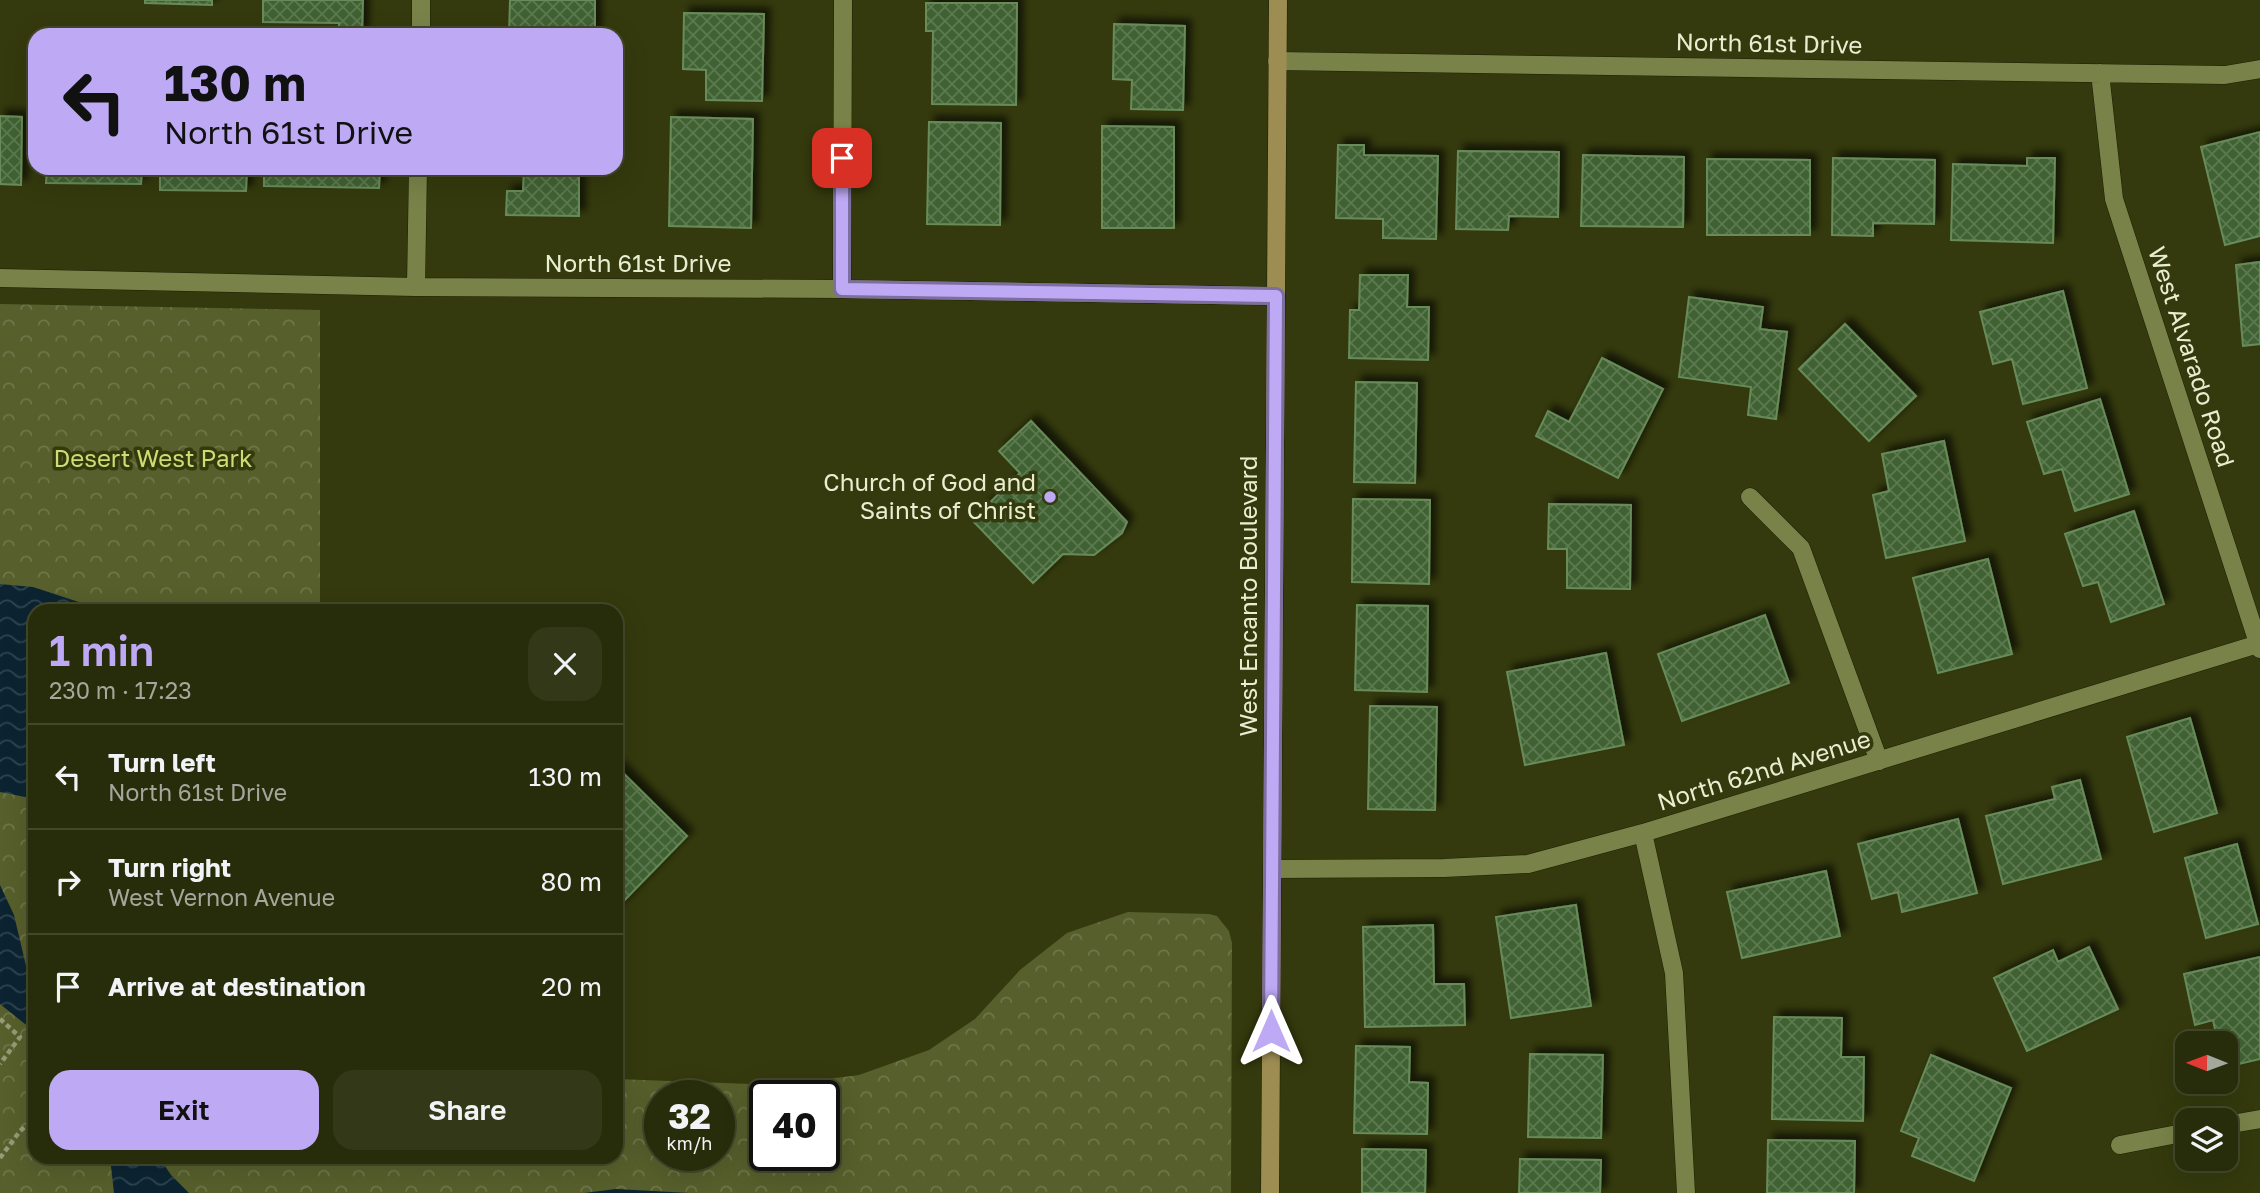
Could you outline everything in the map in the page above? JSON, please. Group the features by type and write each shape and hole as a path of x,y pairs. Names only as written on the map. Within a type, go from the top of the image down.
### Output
{"street":[{"path":"421,0 421,28"},
{"path":"842,289 843,0"},
{"name":"West Encanto Boulevard","path":"1270,1193 1278,0"},
{"name":"North 61st Drive","path":"1277,61 2100,74 2225,75 2260,69"},
{"name":"West Alvarado Road","path":"2100,74 2114,198 2259,647"},
{"path":"416,287 418,175"},
{"name":"North 61st Drive","path":"0,278 416,287 842,289 1276,296"},
{"path":"1750,497 1801,548 1879,761"},
{"name":"North 62nd Avenue","path":"1272,869 1444,868 1528,864 1643,833 2259,647"},
{"path":"1643,833 1674,973 1686,1193"},
{"path":"2238,1123 2260,1119"},
{"path":"2120,1144 2175,1134"}],"path":[{"path":"0,1019 20,1037 0,1064"},
{"path":"0,1158 28,1124"}],"green space":[{"name":"Desert West Park","path":"0,304 320,310 320,604 28,604 28,1164 623,1164 623,1079 644,1080 644,1171 735,1171 735,1083 749,1084 749,1171 840,1171 840,1080 820,1080 859,1075 929,1050 975,1019 1020,970 1067,933 1128,912 1209,914 1217,916 1229,931 1232,943 1231,1193 0,1193"}],"water":[{"path":"0,584 33,587 85,604 28,604 28,798 0,792"},
{"path":"0,885 14,915 28,971 28,1026 0,1004"},
{"path":"111,1164 164,1164 189,1193 114,1193"},
{"path":"616,1189 690,1193 584,1193"}],"building":[{"path":"145,0 212,0 212,5 145,3"},
{"path":"263,0 363,0 362,28 339,28 339,23 263,22"},
{"path":"510,0 595,0 595,28 509,28"},
{"path":"926,3 1017,3 1016,105 932,104 933,31 926,31"},
{"path":"684,13 764,14 762,101 706,100 706,70 683,69"},
{"path":"1114,24 1185,26 1183,110 1131,109 1132,80 1113,79"},
{"path":"0,116 22,117 21,185 0,184"},
{"path":"671,117 753,119 751,228 669,226"},
{"path":"929,122 1001,123 1000,225 927,224"},
{"path":"1102,126 1174,127 1174,228 1102,228"},
{"path":"2260,132 2260,236 2225,245 2201,147"},
{"path":"1338,145 1364,145 1364,155 1438,156 1436,239 1383,238 1383,219 1336,218"},
{"path":"1458,151 1559,152 1558,217 1509,216 1508,230 1456,229"},
{"path":"1583,155 1684,157 1683,227 1581,226"},
{"path":"1833,158 1935,160 1934,224 1873,223 1873,236 1832,235"},
{"path":"2027,158 2055,158 2053,243 1951,240 1953,164 2027,166"},
{"path":"1707,159 1810,160 1810,235 1707,235"},
{"path":"47,175 142,175 141,184 46,183"},
{"path":"160,175 247,175 246,191 160,190"},
{"path":"264,175 380,175 379,188 264,186"},
{"path":"524,175 579,175 579,216 506,215 507,191 523,191"},
{"path":"2260,262 2260,344 2243,346 2236,265"},
{"path":"1360,275 1408,275 1407,307 1429,307 1428,360 1349,358 1350,310 1359,310"},
{"path":"2063,291 2087,388 2023,404 2012,359 1993,364 1980,312"},
{"path":"1689,297 1763,307 1760,329 1787,332 1776,419 1748,415 1751,387 1679,377"},
{"path":"1845,324 1916,396 1869,441 1799,369"},
{"path":"1602,358 1663,389 1618,478 1536,436 1548,411 1569,422"},
{"path":"1356,382 1417,383 1415,483 1354,482"},
{"path":"2100,399 2129,494 2075,511 2062,469 2044,474 2027,422"},
{"name":"Church of God and Saints of Christ","path":"1031,421 1127,522 1122,533 1094,555 1063,554 1033,583 972,520 1020,473 999,451"},
{"path":"1944,441 1965,541 1886,558 1873,495 1889,491 1882,454"},
{"path":"1353,499 1430,500 1429,584 1352,582"},
{"path":"1549,504 1631,505 1630,589 1567,588 1567,549 1548,549"},
{"path":"2134,511 2164,604 2111,622 2098,582 2083,586 2065,534"},
{"path":"1988,559 2012,654 1938,673 1913,578"},
{"path":"1357,605 1428,606 1427,692 1355,690"},
{"path":"1765,615 1789,683 1682,721 1658,654"},
{"path":"1606,653 1624,745 1525,765 1507,672"},
{"path":"1370,706 1437,707 1435,810 1368,809"},
{"path":"2190,718 2217,813 2154,832 2127,737"},
{"path":"623,773 687,836 623,902"},
{"path":"2080,780 2101,859 2003,884 1986,816 2055,799 2052,787"},
{"path":"1958,819 1977,893 1902,912 1898,892 1872,899 1858,844"},
{"path":"2237,844 2258,924 2206,938 2185,858"},
{"path":"1826,871 1840,936 1742,958 1727,892"},
{"path":"1576,905 1591,1006 1511,1018 1496,917"},
{"path":"1433,925 1434,984 1464,984 1465,1025 1365,1027 1363,927"},
{"path":"2089,947 2118,1009 2027,1051 1994,978 2053,950 2058,962"},
{"path":"2260,957 2260,1059 2238,1064 2238,1031 2215,1031 2213,1020 2195,1025 2184,974"},
{"path":"1774,1017 1842,1018 1841,1057 1864,1057 1863,1121 1772,1119"},
{"path":"1356,1046 1410,1047 1409,1082 1428,1083 1427,1134 1354,1133"},
{"path":"1530,1054 1603,1055 1601,1138 1528,1137"},
{"path":"1931,1055 2011,1088 1974,1181 1912,1156 1919,1138 1901,1131"},
{"path":"1768,1140 1855,1141 1854,1193 1767,1193"},
{"path":"1362,1149 1426,1150 1425,1193 1362,1193"},
{"path":"1520,1159 1601,1160 1600,1193 1519,1193"}],"place":[{"name":"Church of God and Saints of Christ","path":"1050,497"}],"route":[{"path":"842,158 842,289 1276,296 1271,1031"}]}
